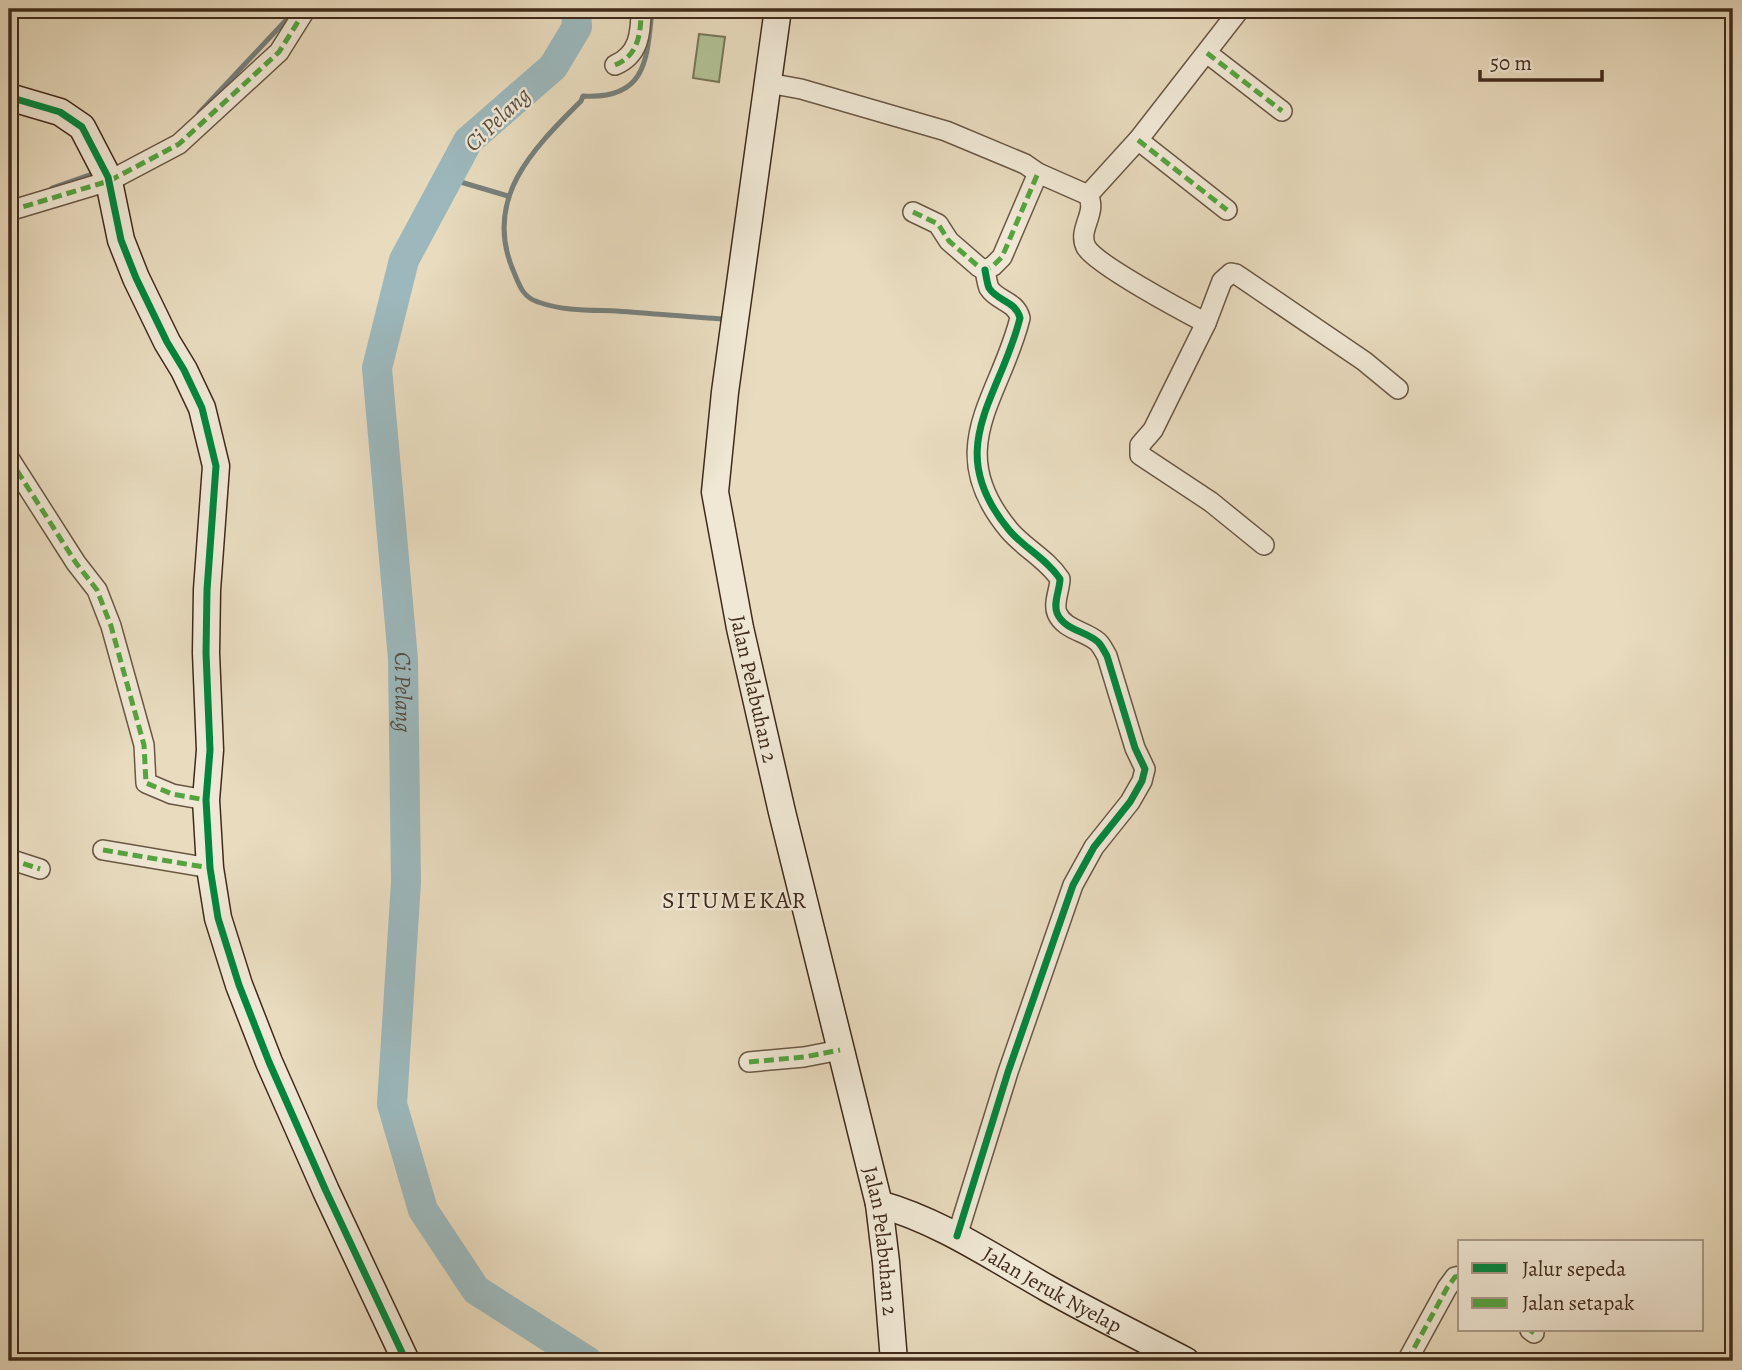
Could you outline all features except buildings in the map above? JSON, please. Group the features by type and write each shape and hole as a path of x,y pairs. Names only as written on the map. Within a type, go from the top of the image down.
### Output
{"street":[{"path":"9,211 179,144 279,51 306,9"},
{"path":"615,65 632,55 638,37 641,9"},
{"name":"Jalan Pelabuhan 2","path":"778,9 725,392 715,492 716,509 740,628 804,904 879,1204 894,1361"},
{"path":"1088,195 1138,140 1240,9"},
{"path":"1207,53 1282,111"},
{"path":"768,83 801,89 946,131 1025,164 1038,173 1088,195 1092,202 1092,213 1084,234 1087,248 1099,259 1161,299 1206,323"},
{"path":"9,97 60,112 82,127 106,174 121,240 136,278 202,408 216,466 207,590 206,653 210,750 206,800 210,868 218,918 254,1024 326,1191 406,1361"},
{"path":"1138,140 1227,210"},
{"path":"985,270 1002,257 1038,173"},
{"path":"913,212 938,224 949,240 985,270"},
{"path":"957,1236 1008,1072 1073,885 1094,848 1130,802 1142,782 1145,769 1131,735 1107,656 1101,646 1088,635 1067,625 1061,618 1056,607 1060,579 1010,532 989,502 980,480 978,449 981,421 1020,318 1016,308 988,286 985,270"},
{"path":"1264,545 1211,502 1139,452 1140,445 1153,430 1206,323 1222,281 1231,273 1236,274 1364,361 1398,389"},
{"path":"9,458 97,590 111,626 144,746 146,783 172,794 206,800"},
{"path":"103,850 210,868"},
{"path":"9,859 40,869"},
{"path":"749,1062 804,1057 841,1050"},
{"name":"Jalan Jeruk Nyelap","path":"879,1204 920,1217 1070,1301 1186,1361"},
{"path":"1407,1361 1447,1288 1458,1276"}],"green space":[{"path":"699,34 725,37 719,82 693,78"}],"waterway":[{"path":"199,113 288,18 292,9"},
{"name":"Ci Pelang","path":"576,9 577,27 553,67 468,141 404,260 377,368 403,659 406,882 392,1104 423,1210 476,1290 587,1361"},
{"path":"652,9 645,60 632,83 620,91 583,96 530,157 518,176 504,220 505,244 522,289 528,297 538,302 577,310 723,319"},
{"path":"52,188 95,173"},
{"path":"447,178 508,196"}],"marked path":[{"path":"9,211 109,181 179,144 279,52 306,9"},
{"path":"615,65 634,49 639,35 641,9"},
{"path":"1207,53 1282,111"},
{"path":"1138,140 1227,210"},
{"path":"913,212 938,224 949,241 985,270 1002,257 1038,173"},
{"path":"9,458 76,563 97,590 111,626 144,745 146,783 172,794 206,800"},
{"path":"103,850 210,868"},
{"path":"9,859 40,869"},
{"path":"749,1062 804,1057 840,1050"},
{"path":"1407,1361 1447,1288 1458,1276"}],"cycle path":[{"path":"9,97 60,112 82,127 108,177 121,240 136,278 202,408 216,466 207,590 206,653 210,750 206,800 210,868 218,918 239,985 269,1062 406,1361"},
{"path":"957,1236 1008,1072 1073,885 1094,847 1130,802 1142,781 1145,769 1135,748 1104,650 1093,638 1060,619 1056,605 1060,579 1049,565 1009,530 989,501 979,474 977,448 981,424 1020,318 1011,304 989,288 985,270"}],"district":[{"name":"SITUMEKAR","path":"735,900"}]}
